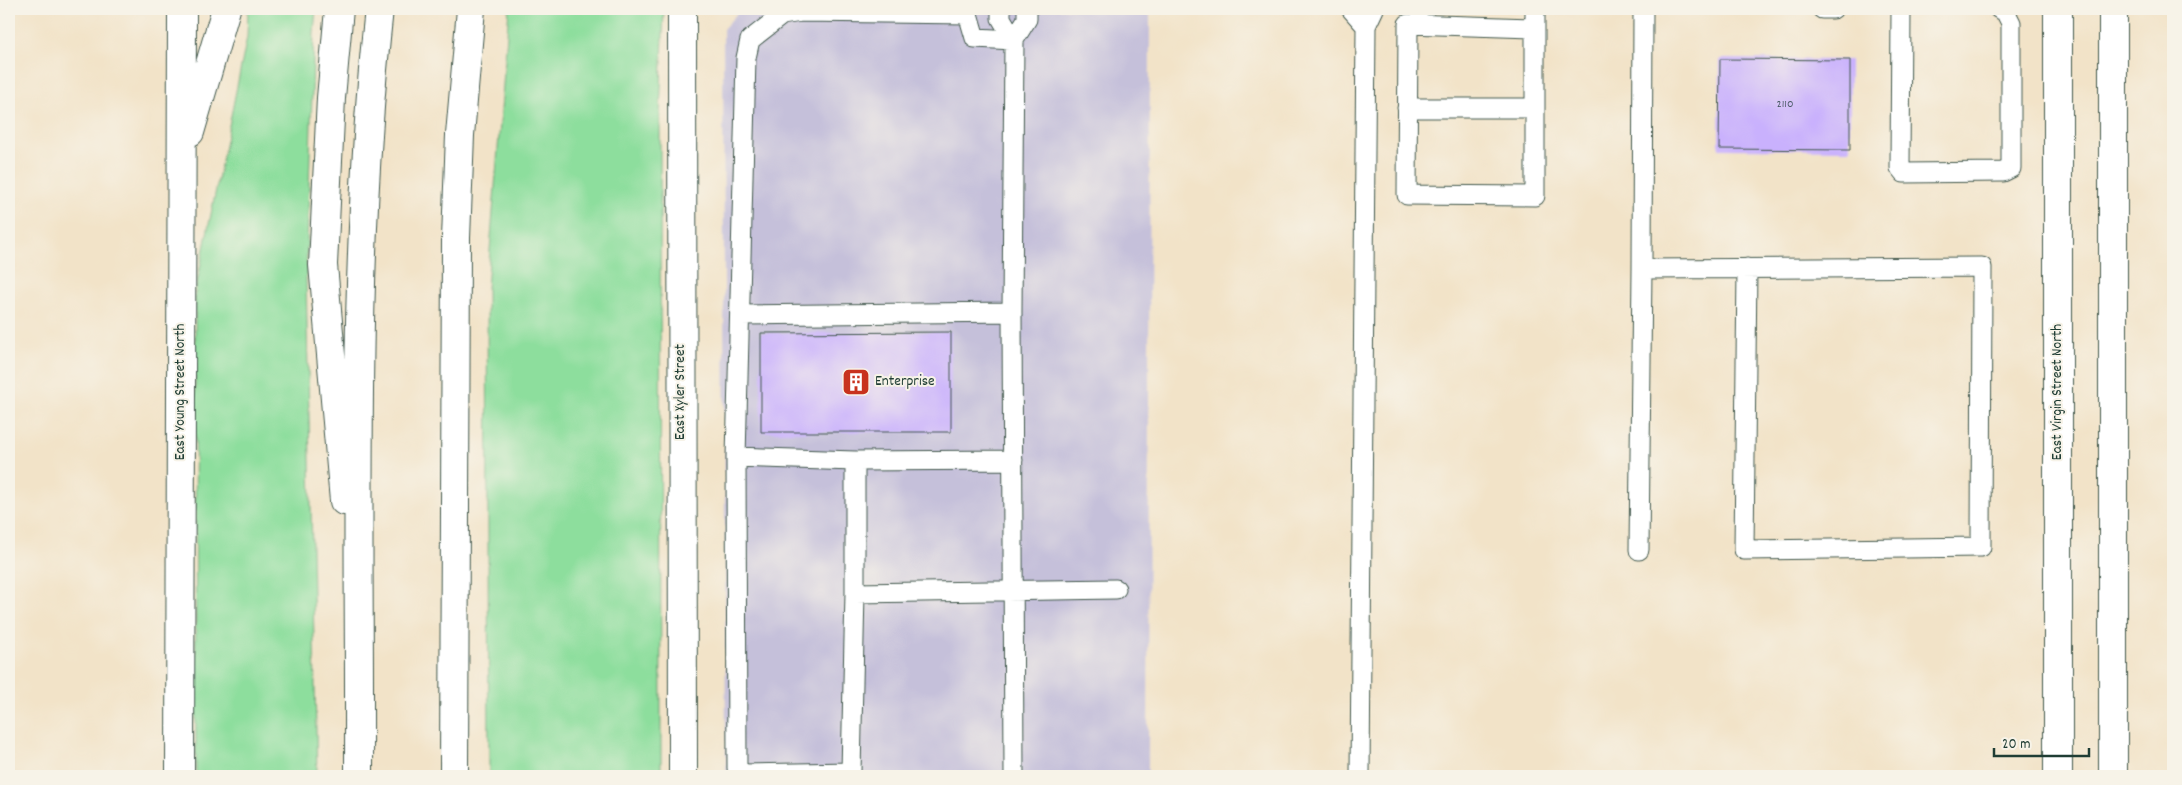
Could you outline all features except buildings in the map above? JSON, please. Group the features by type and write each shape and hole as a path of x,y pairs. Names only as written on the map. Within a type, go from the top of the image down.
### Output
{"main road":[{"name":"East Young Street North","path":"180,776 182,9"},
{"path":"181,162 226,9"},
{"path":"339,9 331,98 323,265 360,674"},
{"path":"359,776 360,275 370,85 379,9"},
{"path":"454,776 456,238 460,135 471,9"},
{"name":"East Xyler Street","path":"682,9 683,776"},
{"name":"East Virgin Street North","path":"2058,9 2058,776"},
{"path":"2113,9 2113,776"}],"lane":[{"path":"1000,9 1001,18 1014,40 1012,312 1014,776"},
{"path":"1014,40 1027,19 1027,9"},
{"path":"1351,9 1366,26"},
{"path":"1360,776 1366,26 1374,9"},
{"path":"1535,9 1535,28 1535,196 1407,194 1408,24 1535,28"},
{"path":"1639,550 1643,9"},
{"path":"1816,9 1833,9"},
{"path":"1901,9 1900,168 1904,173 2003,172 2011,168 2011,22 2005,12 1999,9"},
{"path":"855,461 855,593 851,774 744,774 737,768 736,457 746,58 750,40 782,15 801,12 968,14 975,38 1014,40"},
{"path":"1407,108 1535,108"},
{"path":"1642,269 1747,268 1982,267 1980,547 1744,550 1747,268"},
{"path":"740,315 1012,312"},
{"path":"736,457 855,461 1013,460"},
{"path":"855,593 1116,589"}],"shaded area":[{"path":"741,9 1150,9 1148,776 726,776 723,29"}],"green space":[{"path":"248,9 316,9 306,279 317,776 196,776 195,293 247,37"},
{"path":"509,9 664,9 660,115 661,776 489,776 487,288"}],"place":[{"name":"Enterprise","path":"856,382"}]}
